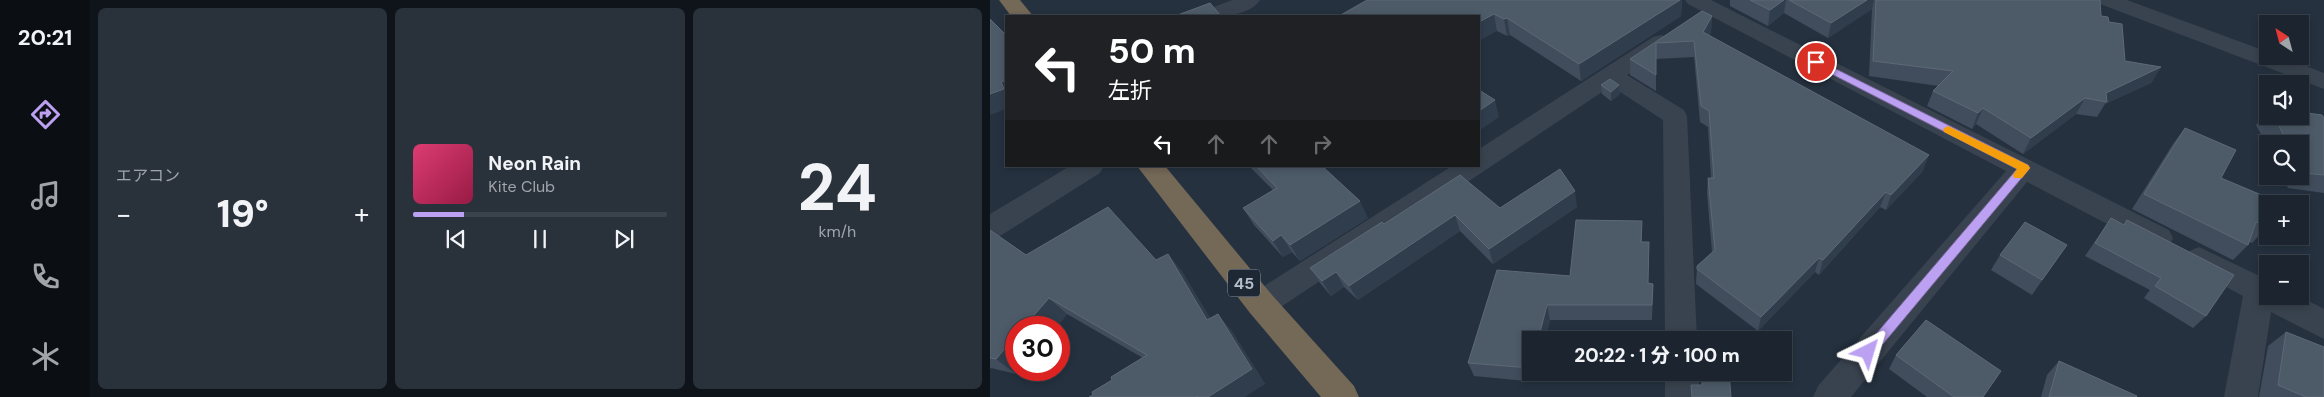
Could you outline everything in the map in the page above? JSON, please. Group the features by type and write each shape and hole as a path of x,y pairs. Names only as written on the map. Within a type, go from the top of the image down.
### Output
{"highway":[{"path":"1008,0 1021,15"},
{"name":"45","path":"1151,167 1261,304 1342,397"}],"street":[{"path":"1214,15 1250,0"},
{"path":"2107,0 2324,81"},
{"path":"1480,161 1612,75 1700,12 2024,168 2259,290"},
{"path":"1612,75 1675,116 1681,331"},
{"path":"990,228 1089,167"},
{"path":"1261,304 1470,167"},
{"path":"1830,397 2024,168"},
{"path":"2241,397 2263,305"},
{"path":"2287,305 2324,324"},
{"path":"1682,381 1682,397"}],"building":[{"path":"1367,0 1680,0 1579,64 1507,18 1504,19 1494,14 1480,21 1480,15 1341,15"},
{"path":"1750,0 1784,0 1770,10"},
{"path":"1789,0 1867,0 1831,23"},
{"path":"1876,0 2100,0 2101,16 2108,17 2109,22 2122,24 2125,61 2161,67 2106,93 2107,102 2085,98 2031,138 1983,108 1978,113 1933,91 1953,71 1873,61"},
{"path":"1210,3 1220,15 1178,15"},
{"path":"1702,11 1712,16 1703,32 1929,155 1891,195 1886,192 1823,260 1819,258 1761,317 1697,269 1697,266 1715,250 1708,178 1714,178 1709,111 1701,106 1694,41 1656,43 1656,75 1630,59"},
{"path":"990,19 1005,34 1005,80 1001,82 1004,89 990,94"},
{"path":"1610,79 1619,85 1611,92 1601,85"},
{"path":"1480,91 1495,100 1480,110"},
{"path":"2309,113 2322,115 2324,118 2324,175 2309,174 2309,135 2284,135 2278,125 2309,125"},
{"path":"2185,128 2236,150 2221,178 2262,195 2259,195 2259,223 2256,222 2248,245 2144,194"},
{"path":"1257,167 1323,167 1360,201 1290,245 1281,235 1273,241 1243,208 1277,188"},
{"path":"1560,169 1575,191 1489,249 1455,215 1349,286 1336,272 1322,281 1310,268 1382,222 1384,224 1460,175 1500,208"},
{"path":"1108,207 1156,260 1168,254 1207,320 1218,314 1252,369 1208,397 1089,397 1093,395 1092,392 1112,380 1111,377 1147,355 1049,298 1033,316 1005,316 1005,349 996,359 990,358 990,230 1026,255"},
{"path":"2111,218 2124,225 2127,220 2234,275 2206,316 2155,286 2161,278 2095,243"},
{"path":"1576,220 1642,221 1641,242 1649,242 1648,283 1653,284 1652,305 1547,305 1540,331 1522,331 1522,367 1468,363 1497,270 1570,276"},
{"path":"2025,222 2067,245 2042,280 2000,255"},
{"path":"1926,320 2001,371 1983,397 1954,397 1896,355"},
{"path":"2286,332 2324,347 2324,397 2306,397 2278,385"},
{"path":"2059,361 2137,396 2049,397"},
{"path":"1702,381 1730,381 1731,397 1692,397 1691,385 1702,385"}],"slow traffic":[{"path":"1948,129 2024,168 2018,175"}],"route":[{"path":"1816,62 2024,168 1868,352"}]}
